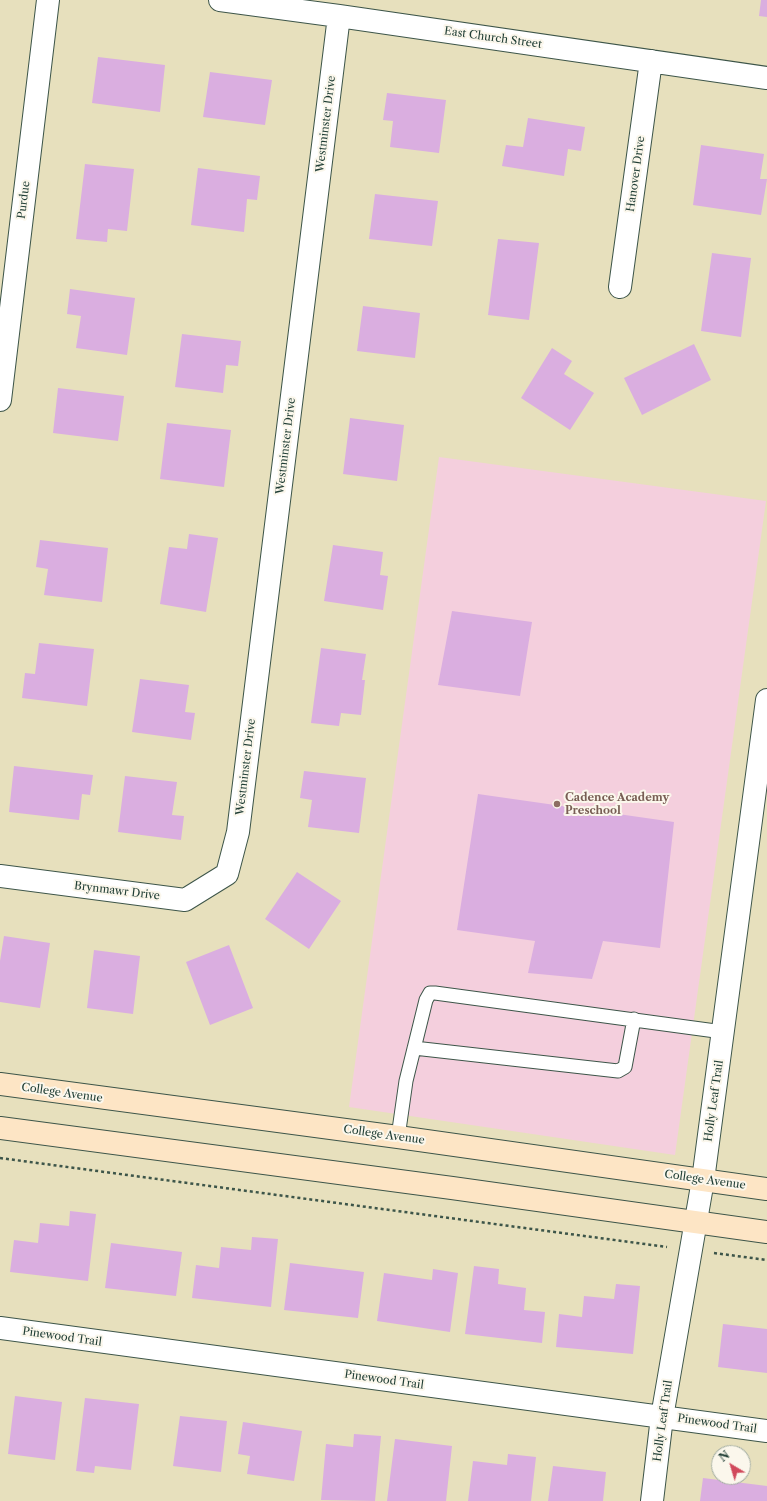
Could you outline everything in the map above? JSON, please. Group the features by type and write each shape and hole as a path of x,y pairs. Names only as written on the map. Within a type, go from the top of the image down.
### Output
{"main road":[{"name":"College Avenue","path":"0,1084 398,1137 767,1189"},
{"path":"0,1128 459,1189 767,1232"}],"street":[{"name":"Purdue","path":"0,400 48,0"},
{"name":"East Church Street","path":"220,0 767,78"},
{"name":"Westminster Drive","path":"227,874 238,832 339,16"},
{"name":"Hanover Drive","path":"620,287 651,61"},
{"name":"Holly Leaf Trail","path":"652,1501 662,1417 697,1222 767,700"},
{"name":"Brynmawr Drive","path":"0,876 184,900 227,874"},
{"name":"Pinewood Trail","path":"0,1328 767,1431"}],"lane":[{"path":"398,1137 406,1081 426,1000 430,993 434,992 723,1032"},
{"path":"414,1048 618,1072 625,1067 634,1019"}],"path":[{"path":"0,1158 767,1260"}],"shaded area":[{"name":"Cadence Academy Preschool","path":"439,457 766,501 675,1155 349,1107"}],"building":[{"path":"761,0 767,0 767,17 759,16"},
{"path":"98,57 165,65 160,112 92,103"},
{"path":"210,72 272,80 265,125 203,117"},
{"path":"387,93 446,100 439,153 390,147 393,121 383,120"},
{"path":"528,118 585,127 581,151 568,149 564,176 502,166 506,145 523,147"},
{"path":"701,145 764,154 760,179 767,179 761,215 693,205"},
{"path":"85,164 134,169 127,231 108,229 107,242 76,239"},
{"path":"198,168 260,176 257,200 247,199 244,232 191,225"},
{"path":"375,194 438,201 432,246 369,239"},
{"path":"498,239 539,243 529,320 488,315"},
{"path":"712,253 751,258 741,337 701,331"},
{"path":"70,289 135,298 127,355 76,348 81,316 67,314"},
{"path":"363,306 420,313 415,358 357,351"},
{"path":"182,334 241,341 238,366 226,365 223,393 175,387"},
{"path":"694,344 711,380 642,415 624,378"},
{"path":"552,348 572,361 564,374 594,393 570,430 521,398"},
{"path":"58,388 124,396 118,441 53,433"},
{"path":"350,418 404,425 397,481 343,474"},
{"path":"167,423 231,430 224,487 160,479"},
{"path":"189,534 218,538 206,612 160,604 169,547 187,549"},
{"path":"40,540 108,548 102,602 44,595 48,569 36,567"},
{"path":"333,545 383,552 380,575 388,576 383,610 324,601"},
{"path":"452,611 532,622 520,696 438,685"},
{"path":"39,643 94,649 87,706 22,698 25,673 35,674"},
{"path":"321,648 366,654 362,680 365,680 361,715 341,713 339,726 311,723"},
{"path":"140,679 189,685 185,712 195,713 191,740 132,732"},
{"path":"14,766 93,775 90,795 82,794 79,820 9,812"},
{"path":"304,771 366,778 359,833 308,827 312,800 300,798"},
{"path":"125,776 177,782 172,815 184,816 181,840 118,832"},
{"path":"478,794 674,822 660,948 603,941 592,979 528,973 535,941 457,930"},
{"path":"297,872 341,901 309,949 265,919"},
{"path":"4,936 50,943 40,1008 0,1002 0,961"},
{"path":"229,945 253,1008 210,1025 186,962"},
{"path":"94,950 140,956 133,1014 87,1008"},
{"path":"70,1211 96,1214 88,1281 10,1272 14,1240 38,1243 40,1223 69,1226"},
{"path":"252,1237 278,1239 271,1307 192,1298 196,1265 219,1268 221,1247 251,1250"},
{"path":"111,1243 182,1252 176,1296 105,1288"},
{"path":"290,1263 364,1272 358,1318 284,1310"},
{"path":"474,1266 499,1269 498,1284 526,1288 524,1310 545,1312 542,1343 465,1334"},
{"path":"433,1269 458,1273 450,1332 377,1321 384,1273 432,1280"},
{"path":"616,1284 640,1286 633,1354 556,1347 559,1314 582,1317 584,1296 614,1299"},
{"path":"723,1324 767,1329 767,1373 718,1367"},
{"path":"15,1396 62,1402 55,1460 8,1454"},
{"path":"85,1398 139,1404 131,1470 95,1466 94,1473 76,1471"},
{"path":"180,1416 227,1421 221,1472 173,1466"},
{"path":"243,1422 302,1431 294,1481 247,1474 250,1456 238,1454"},
{"path":"354,1434 381,1436 375,1501 321,1500 326,1444 353,1447"},
{"path":"395,1439 452,1446 446,1501 387,1501"},
{"path":"508,1454 536,1457 531,1501 468,1501 473,1461 507,1465"},
{"path":"553,1466 606,1472 603,1501 548,1501"},
{"path":"703,1478 711,1479 711,1485 751,1484 767,1486 767,1501 700,1501"}],"place":[{"name":"Cadence Academy Preschool","path":"557,804"}]}
